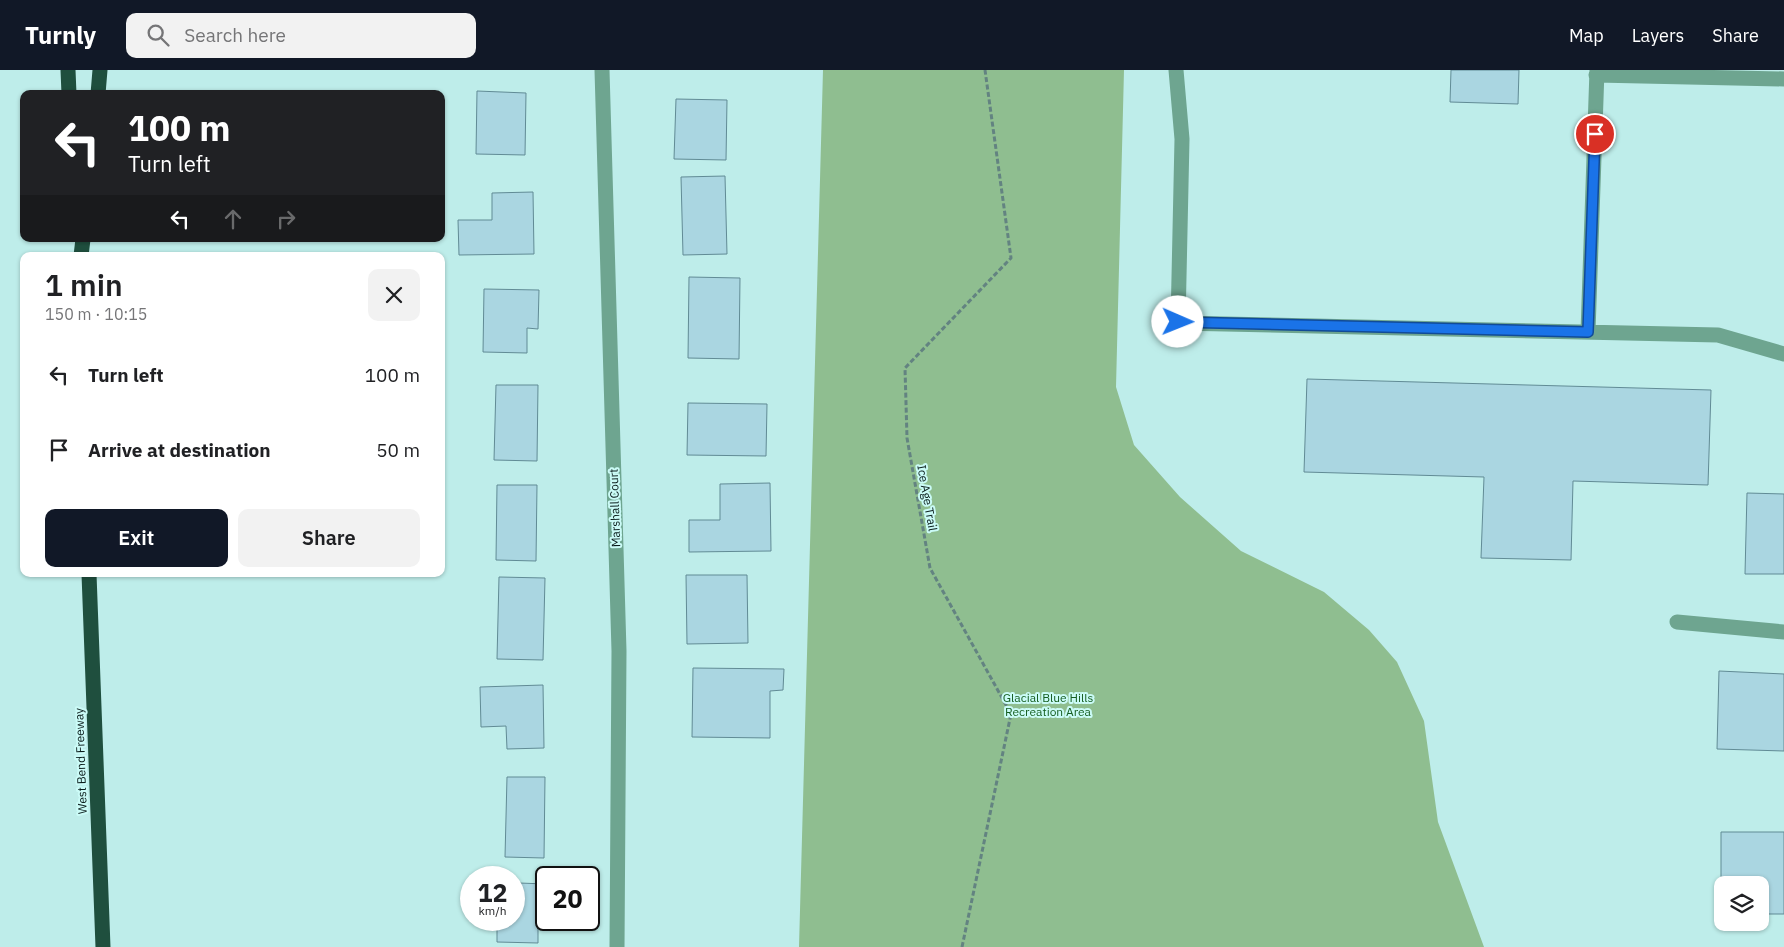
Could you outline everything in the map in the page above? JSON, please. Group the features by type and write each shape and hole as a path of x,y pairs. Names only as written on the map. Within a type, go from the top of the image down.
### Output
{"highway":[{"path":"68,70 69,90"},
{"path":"98,90 100,70"},
{"name":"West Bend Freeway","path":"89,577 103,947"}],"street":[{"name":"Marshall Court","path":"602,70 619,651 617,947"},
{"path":"1176,70 1182,139 1178,322 1718,335 1784,354"},
{"path":"1588,332 1597,73 1784,79"},
{"path":"1677,622 1784,632"}],"path":[{"name":"Ice Age Trail","path":"962,947 1011,714 930,568 907,438 905,368 1011,258 985,70"}],"green space":[{"name":"Glacial Blue Hills Recreation Area","path":"823,70 1124,70 1116,387 1134,445 1180,497 1241,551 1324,592 1369,630 1397,662 1424,721 1438,822 1484,947 799,947"}],"building":[{"path":"1451,70 1519,70 1518,104 1450,102"},
{"path":"477,91 526,93 525,155 476,154"},
{"path":"676,99 727,100 726,160 674,159"},
{"path":"725,176 727,254 683,255 681,177"},
{"path":"533,192 534,254 459,255 458,220 492,220 492,193"},
{"path":"689,277 740,278 739,359 688,358"},
{"path":"484,289 539,290 538,329 527,328 527,353 483,352"},
{"path":"1307,379 1711,390 1708,485 1573,481 1571,560 1481,558 1484,477 1304,472"},
{"path":"496,385 538,385 537,461 494,460"},
{"path":"688,403 767,404 766,456 687,455"},
{"path":"770,483 771,551 689,552 689,520 720,520 720,484"},
{"path":"497,485 537,485 536,561 496,560"},
{"path":"1747,493 1784,494 1784,574 1745,574"},
{"path":"686,575 747,575 748,643 687,644"},
{"path":"499,577 545,578 543,660 497,659"},
{"path":"693,668 784,669 783,690 770,691 770,738 692,737"},
{"path":"1719,671 1784,674 1784,751 1717,749"},
{"path":"543,685 544,748 507,749 506,726 481,727 480,687"},
{"path":"507,777 545,777 544,858 505,857"},
{"path":"1721,832 1784,832 1784,914 1769,914 1769,876 1721,876"},
{"path":"525,883 535,884 535,931 538,931 538,943 497,942 497,931 525,931"}],"route":[{"path":"1178,322 1588,332 1595,134"}]}
